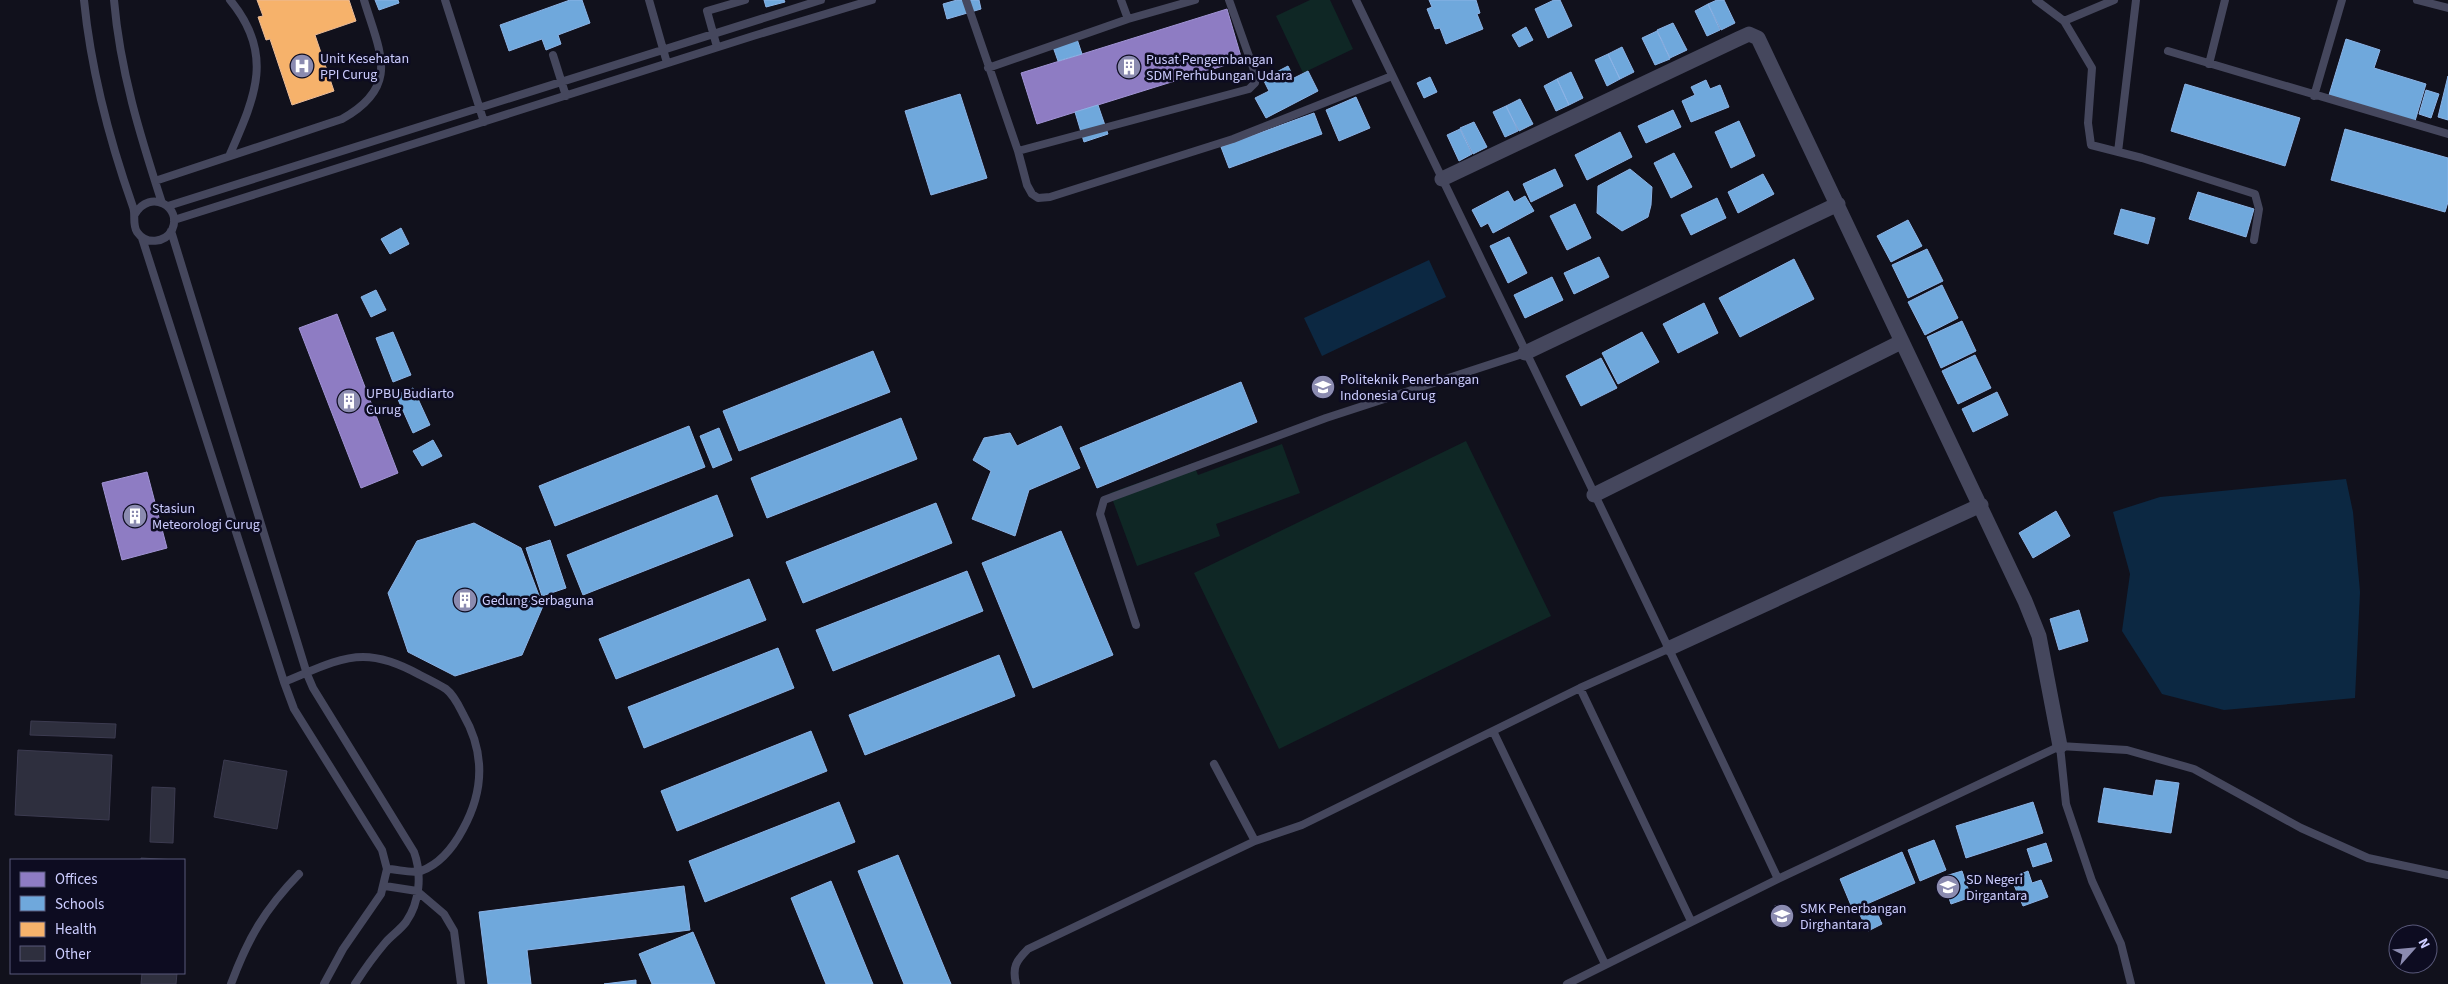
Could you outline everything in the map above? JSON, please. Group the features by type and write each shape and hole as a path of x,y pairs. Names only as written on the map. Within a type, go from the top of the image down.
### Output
{"street":[{"path":"1442,179 1749,34 1758,38 1838,204 1901,342 1981,505 2040,636 2060,746"},
{"path":"1524,352 1838,204"},
{"path":"1594,495 1901,342"},
{"path":"1670,648 1981,505"}],"lane":[{"path":"84,0 88,42 95,82 118,167 135,214"},
{"path":"114,0 116,32 129,95 155,181 174,220 171,231 162,240 155,241 142,238"},
{"path":"230,0 241,14 250,33 257,61 257,80 252,105 230,154"},
{"path":"155,181 230,154 342,119 368,101 380,81 382,62 364,0"},
{"path":"445,0 484,122"},
{"path":"649,0 667,63"},
{"path":"717,47 707,11 745,0"},
{"path":"324,984 343,949 385,886 388,868 382,850 294,709 142,238 134,227 135,214 138,208 149,201 165,204 479,108 821,0"},
{"path":"174,220 869,0"},
{"path":"966,0 1018,151 1027,185 1032,194 1038,198 1050,197 1233,139 1392,76"},
{"path":"1121,0 1128,19"},
{"path":"988,68 1128,19 1194,0"},
{"path":"1018,151 1249,89 1255,83 1255,74 1228,0"},
{"path":"1356,0 1524,352 1670,648 1778,879"},
{"path":"2036,0 2064,21 2092,68 2088,123 2091,145 2255,194 2259,209 2254,240"},
{"path":"2064,21 2114,0"},
{"path":"2118,152 2136,0"},
{"path":"2210,64 2225,0"},
{"path":"2314,96 2342,0"},
{"path":"2417,0 2448,8"},
{"path":"2168,51 2314,96 2448,134"},
{"path":"554,55 566,96"},
{"path":"171,231 307,674 313,688 414,852 420,872 412,911 405,923 386,942 355,984"},
{"path":"1136,625 1100,514 1104,500 1298,428 1524,352"},
{"path":"1016,984 1013,971 1020,957 1028,949 1255,841 1302,824 1580,688 1670,648"},
{"path":"284,682 352,658 377,659 402,665 447,690 459,708 474,739 480,773 477,799 457,841 443,857 420,872 388,868"},
{"path":"1580,688 1692,921"},
{"path":"1494,731 1606,964"},
{"path":"2060,746 2066,804 2092,881 2121,944 2131,984"},
{"path":"1573,983 1606,964 1778,879 2060,746 2126,750 2194,769 2301,828 2368,858 2448,875"},
{"path":"1214,764 1255,841"},
{"path":"232,984 246,946 277,897 299,874"},
{"path":"385,886 417,891 450,922 455,939 461,984"}],"green space":[{"path":"1310,0 1330,0 1353,49 1303,73 1276,16"},
{"path":"1466,441 1551,616 1279,749 1194,573"},
{"path":"1282,444 1300,493 1216,524 1220,536 1137,566 1110,493 1193,463 1198,475"}],"water":[{"path":"1429,260 1446,297 1322,356 1304,318"},
{"path":"2346,479 2353,512 2360,592 2355,698 2224,710 2162,694 2122,631 2130,574 2113,512 2160,497"}],"building: Offices":[{"name":"Pusat Pengembangan SDM Perhubungan Udara","path":"1227,9 1242,60 1037,124 1021,73"},
{"name":"UPBU Budiarto Curug","path":"337,314 398,473 361,488 299,328"},
{"name":"Stasiun Meteorologi Curug","path":"147,472 167,548 122,560 102,483"}],"building: Schools":[{"path":"375,0 398,0 399,3 379,10"},
{"path":"570,0 582,0 590,23 558,35 561,44 546,50 542,39 509,51 500,25"},
{"path":"764,0 784,0 785,2 766,7"},
{"path":"957,0 979,0 981,9 947,19 943,4"},
{"path":"1429,0 1476,0 1480,13 1477,14 1483,29 1446,44 1440,28 1435,29 1427,9 1432,7"},
{"path":"1554,0 1560,0 1572,26 1548,38 1535,9"},
{"path":"1717,0 1724,0 1735,23 1721,30 1708,4"},
{"path":"1708,4 1720,30 1707,36 1695,11"},
{"path":"1673,23 1687,50 1670,58 1657,30"},
{"path":"1526,27 1533,40 1519,47 1512,35"},
{"path":"1657,31 1670,59 1655,65 1642,38"},
{"path":"1076,36 1082,54 1058,61 1052,44"},
{"path":"2346,39 2380,50 2374,68 2426,84 2415,121 2329,95"},
{"path":"1622,47 1634,72 1620,79 1608,54"},
{"path":"1608,54 1620,79 1607,86 1595,60"},
{"path":"1288,66 1294,78 1308,71 1318,91 1266,118 1255,98 1269,91 1263,79"},
{"path":"1571,72 1583,98 1569,105 1557,79"},
{"path":"2448,76 2448,120 2438,117"},
{"path":"1430,77 1437,92 1424,98 1417,83"},
{"path":"1557,79 1569,105 1556,111 1544,86"},
{"path":"1706,80 1710,89 1720,85 1729,107 1691,122 1682,101 1695,95 1691,87"},
{"path":"2185,84 2300,118 2285,166 2171,131"},
{"path":"2426,90 2439,94 2431,118 2419,114"},
{"path":"960,94 987,178 931,195 905,111"},
{"path":"1356,97 1370,128 1339,141 1326,110"},
{"path":"1520,99 1533,124 1519,131 1506,106"},
{"path":"1098,105 1108,134 1084,142 1075,112"},
{"path":"1506,106 1518,131 1505,137 1493,112"},
{"path":"1673,110 1681,127 1646,143 1638,126"},
{"path":"1314,113 1322,134 1229,168 1221,147"},
{"path":"1739,121 1755,156 1731,168 1715,132"},
{"path":"1474,122 1487,147 1473,154 1460,128"},
{"path":"1460,129 1472,154 1459,161 1447,135"},
{"path":"2345,129 2448,158 2448,202 2445,212 2331,180"},
{"path":"1620,132 1632,157 1587,180 1575,155"},
{"path":"1674,153 1692,187 1671,198 1654,163"},
{"path":"1555,169 1563,186 1531,202 1523,184"},
{"path":"1630,169 1652,187 1651,205 1648,217 1622,231 1597,213 1598,186"},
{"path":"1763,174 1774,194 1738,213 1728,192"},
{"path":"1508,191 1514,202 1525,196 1534,211 1493,233 1488,223 1481,227 1472,210"},
{"path":"2198,192 2254,209 2246,237 2189,219"},
{"path":"1717,198 1726,218 1691,235 1681,215"},
{"path":"1575,204 1591,238 1567,250 1550,216"},
{"path":"2121,209 2155,218 2148,244 2114,234"},
{"path":"1908,220 1922,246 1891,262 1877,236"},
{"path":"401,228 409,244 390,254 381,239"},
{"path":"1509,237 1527,273 1508,283 1490,246"},
{"path":"1927,249 1943,281 1908,298 1892,265"},
{"path":"1599,257 1609,277 1574,294 1564,273"},
{"path":"1794,259 1814,299 1740,337 1719,298"},
{"path":"1552,277 1563,300 1525,318 1514,295"},
{"path":"1942,285 1958,318 1925,335 1908,302"},
{"path":"376,290 386,310 371,317 361,297"},
{"path":"1704,303 1718,333 1678,353 1663,324"},
{"path":"1962,321 1976,351 1941,368 1927,337"},
{"path":"393,332 411,375 393,382 376,338"},
{"path":"1642,332 1659,362 1618,384 1602,353"},
{"path":"873,351 890,392 739,451 723,411"},
{"path":"1975,355 1991,388 1958,404 1942,371"},
{"path":"1601,358 1617,388 1581,406 1566,376"},
{"path":"1241,382 1257,422 1097,488 1080,448"},
{"path":"413,388 430,425 413,433 396,395"},
{"path":"1997,392 2008,415 1973,432 1962,409"},
{"path":"901,418 917,459 767,518 751,478"},
{"path":"689,426 705,467 555,526 539,486"},
{"path":"1061,426 1080,468 1029,490 1015,536 972,519 991,471 973,460 984,438 1010,433 1017,446"},
{"path":"719,428 732,460 713,468 700,436"},
{"path":"433,440 442,456 422,466 413,451"},
{"path":"717,495 733,536 583,595 567,555"},
{"path":"936,503 952,543 803,603 786,562"},
{"path":"2056,511 2070,536 2033,558 2019,533"},
{"name":"Gedung Serbaguna","path":"474,523 521,548 543,606 522,655 455,676 408,652 388,593 417,541"},
{"path":"1061,531 1113,655 1033,688 982,563"},
{"path":"550,540 566,588 542,596 526,548"},
{"path":"967,571 983,611 833,671 816,630"},
{"path":"749,579 766,620 616,679 599,639"},
{"path":"2079,610 2088,641 2059,650 2050,619"},
{"path":"778,648 794,688 644,748 628,707"},
{"path":"999,655 1015,696 865,755 849,715"},
{"path":"811,731 827,771 677,831 661,791"},
{"path":"2156,780 2179,783 2171,833 2098,822 2104,788 2153,796"},
{"path":"839,802 855,842 705,902 689,861"},
{"path":"2033,802 2043,833 1966,858 1956,826"},
{"path":"1934,840 1946,870 1920,881 1908,850"},
{"path":"2046,843 2052,861 2033,867 2027,849"},
{"path":"1902,852 1915,883 1853,910 1840,879"},
{"path":"898,855 951,984 904,984 858,871"},
{"path":"1962,871 1971,897 1951,904 1942,877"},
{"path":"2028,871 2032,883 2041,880 2048,897 2023,906 2011,878"},
{"path":"831,881 873,984 826,984 791,898"},
{"path":"684,886 690,930 527,950 531,984 488,984 479,912"},
{"path":"1875,908 1882,924 1868,931 1860,915"},
{"path":"693,932 715,984 652,984 639,954"},
{"path":"636,980 636,984 604,984"}],"building: Health":[{"name":"Unit Kesehatan PPI Curug","path":"257,0 349,0 356,21 315,35 334,91 292,105 270,39 266,40 258,17 263,16"}],"building: Other":[{"path":"31,721 116,724 115,738 30,735"},
{"path":"18,750 112,755 109,820 15,815"},
{"path":"224,760 287,771 277,829 214,817"},
{"path":"152,787 175,788 173,843 150,842"},
{"path":"142,974 177,974 176,984 141,984"}],"place":[{"name":"Unit Kesehatan PPI Curug","path":"302,66"},
{"name":"Pusat Pengembangan SDM Perhubungan Udara","path":"1129,67"},
{"name":"Politeknik Penerbangan Indonesia Curug","path":"1323,387"},
{"name":"UPBU Budiarto Curug","path":"349,401"},
{"name":"Stasiun Meteorologi Curug","path":"135,516"},
{"name":"Gedung Serbaguna","path":"465,600"},
{"name":"SD Negeri Dirgantara","path":"1948,887"},
{"name":"SMK Penerbangan Dirghantara","path":"1782,916"}]}
